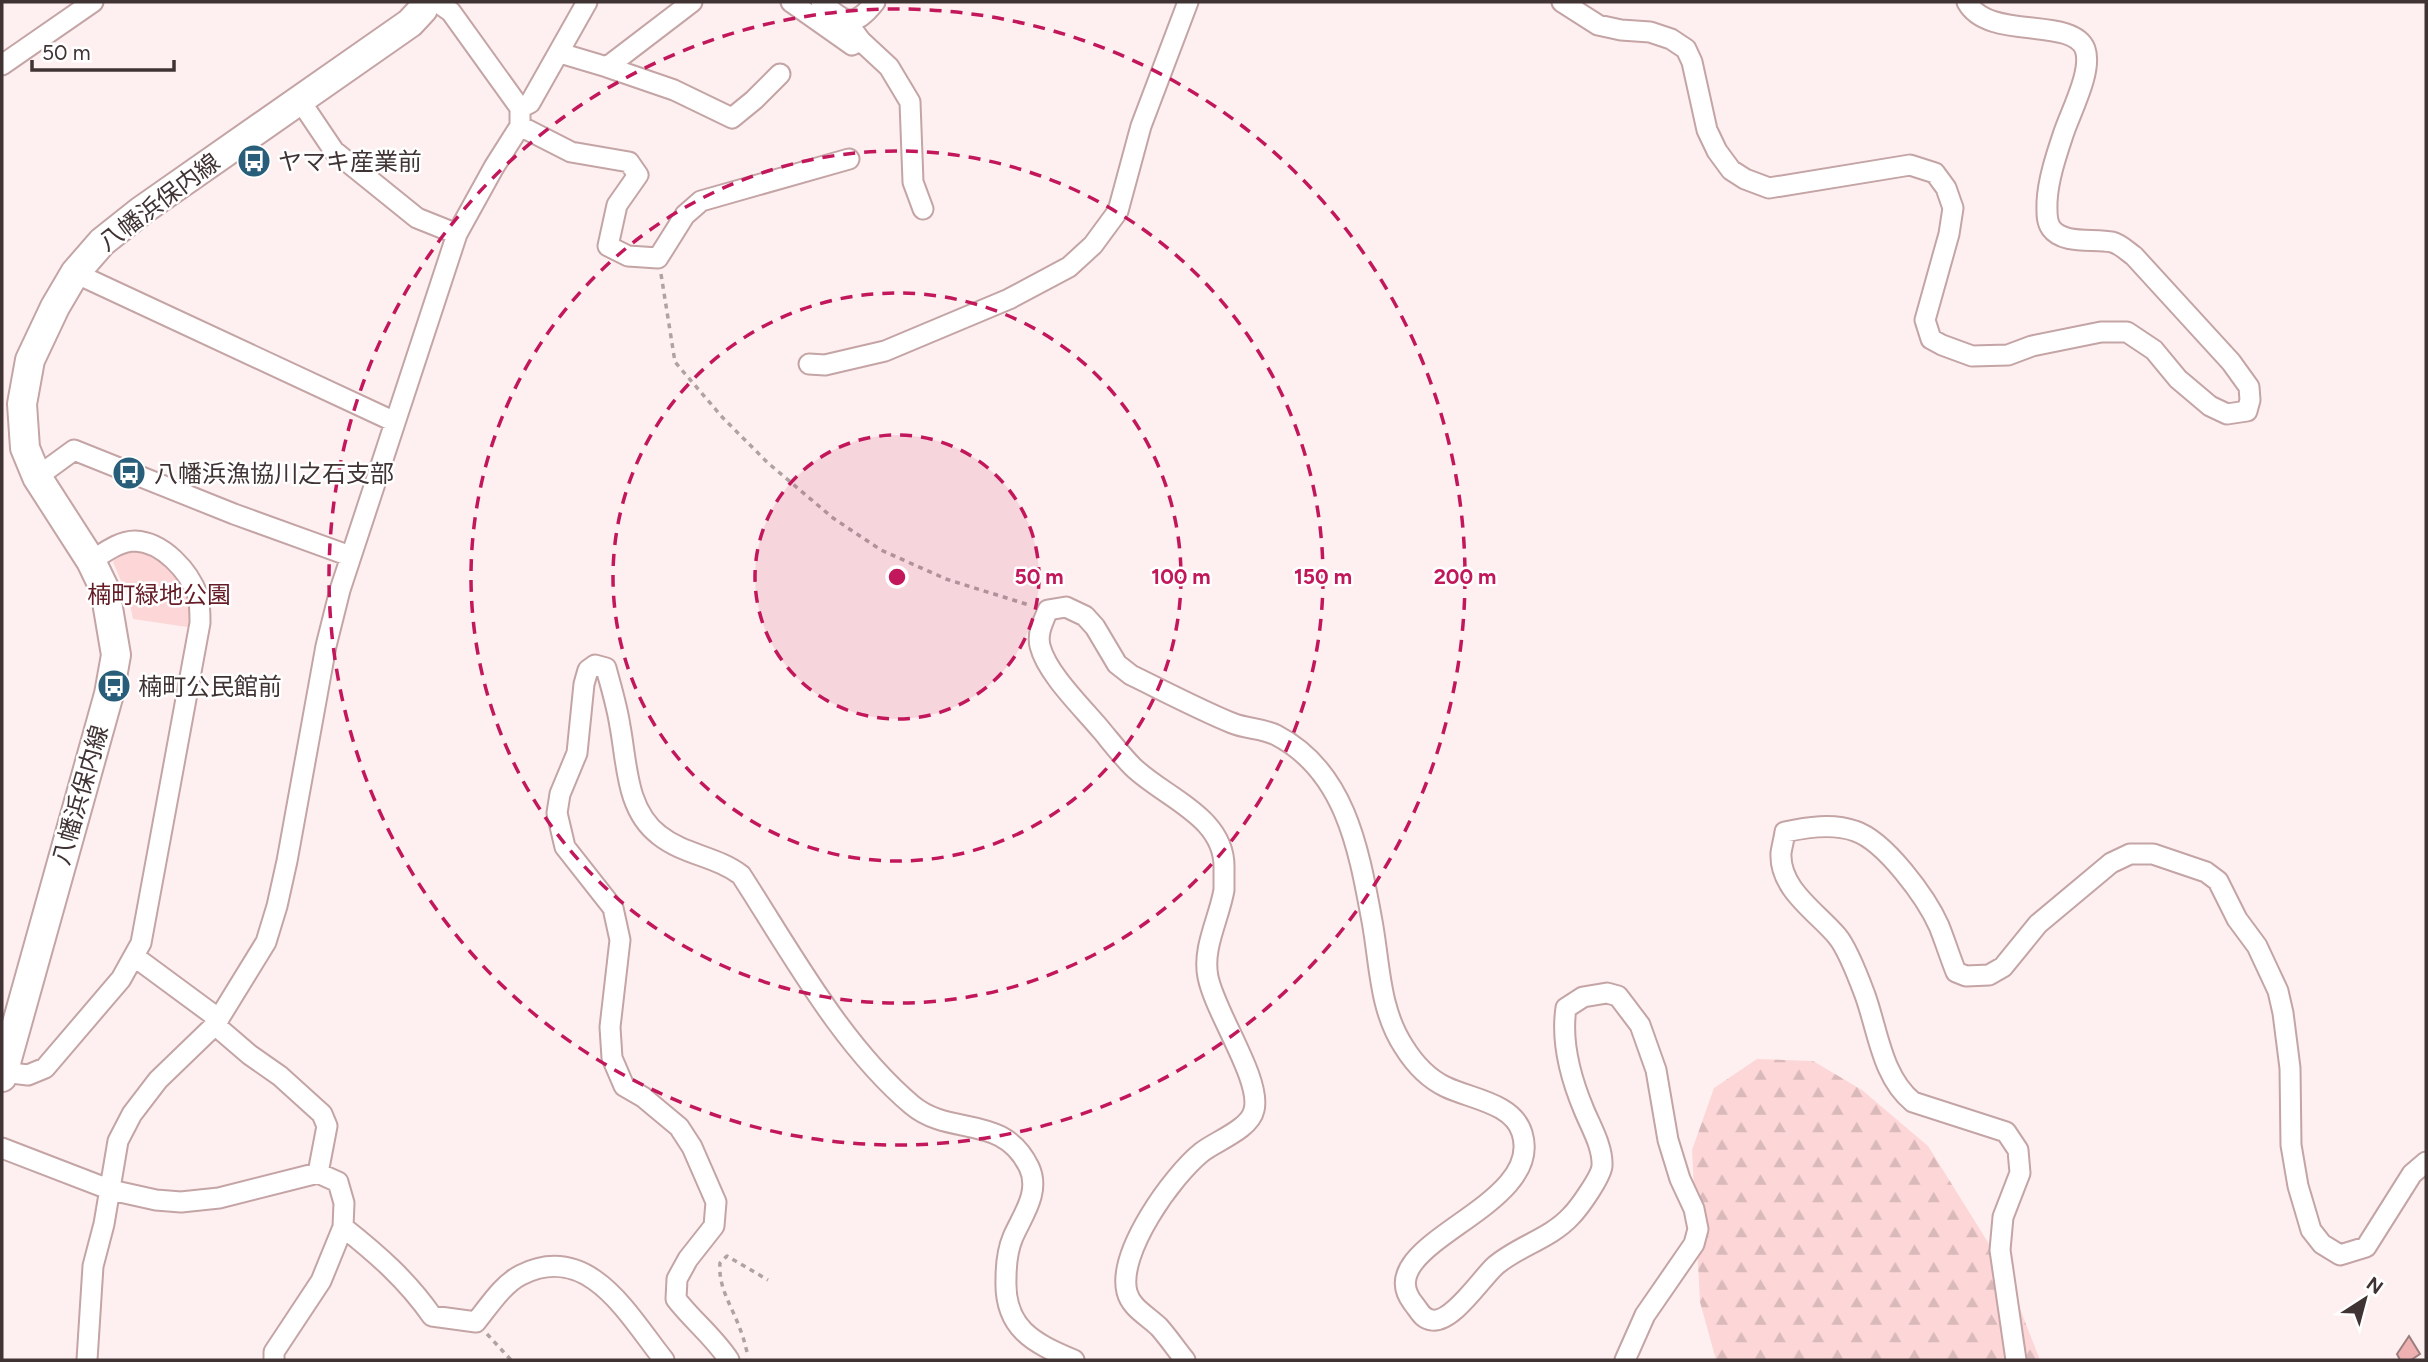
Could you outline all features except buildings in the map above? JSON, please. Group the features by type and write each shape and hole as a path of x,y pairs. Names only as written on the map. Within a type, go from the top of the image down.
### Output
{"main road":[{"name":"八幡浜保内線","path":"2,1074 8,1027 109,694 116,655 105,590 91,561 37,477 12,403 55,307 75,273 102,242 141,211 410,23 423,9 425,2"}],"street":[{"path":"2,65 93,2"},
{"path":"437,2 451,12 520,117 571,152 629,162 638,175 617,205 608,246 628,256 658,258 685,215 701,201 849,159"},
{"path":"87,1360 93,1266 111,1190 118,1141 132,1114 158,1080 217,1022 266,942 287,861 326,646 350,556 457,234 520,117 560,53 587,2"},
{"path":"607,67 692,2"},
{"path":"791,2 852,45 861,41"},
{"path":"821,2 841,20 852,21 868,11 875,2"},
{"path":"809,364 825,365 885,351 1009,299 1069,267 1093,245 1118,211 1140,126 1188,2"},
{"path":"1562,2 1598,25 1650,32 1671,39 1686,49 1692,62 1707,130 1717,151 1731,170 1745,179 1769,188 1910,165 1935,173 1946,188 1953,208 1949,234 1926,320 1931,339 1972,356 2008,355 2032,346 2101,332 2127,332 2154,351 2178,379 2210,406 2227,414 2247,411 2249,387 2231,362 2134,256 2115,243 2062,237 2051,228 2047,216 2048,191 2062,136 2086,70 2085,48 2072,34 1989,22 1967,2"},
{"path":"852,21 852,29 861,41 889,66 911,102 913,181 923,209"},
{"path":"560,53 674,90 732,118 780,74"},
{"path":"299,99 334,151 417,218 457,234"},
{"path":"75,273 395,422"},
{"path":"37,477 74,450 234,514 350,556"},
{"path":"2,1074 28,1075 45,1068 121,979 135,957 141,943 201,623 199,598 189,578 172,558 154,546 135,541 115,546 91,561"},
{"path":"1185,1360 1158,1327 1136,1308 1127,1293 1126,1269 1134,1245 1175,1178 1201,1153 1249,1122 1255,1109 1254,1086 1213,997 1207,975 1206,958 1224,890 1224,862 1219,838 1204,821 1133,768 1058,678 1044,656 1040,643 1040,628 1048,610 1066,607 1085,616 1095,627 1117,664 1131,675 1235,724 1276,735 1325,776 1339,799 1356,840 1373,924 1380,986 1388,1016 1402,1045 1418,1067 1444,1086 1513,1117 1523,1134 1523,1155 1519,1170 1505,1191 1441,1237 1414,1261 1405,1281 1406,1294 1425,1318 1436,1321 1450,1315 1492,1269 1513,1251 1550,1234 1573,1215 1600,1174 1602,1165 1598,1146 1571,1071 1564,1023 1566,1008 1583,997 1606,993 1618,996 1640,1025 1656,1070 1668,1140 1698,1229 1694,1244 1645,1315 1625,1360"},
{"path":"729,1360 717,1341 691,1319 676,1298 677,1279 688,1259 715,1226 716,1202 692,1147 679,1127 643,1097 624,1086 612,1058 610,1027 620,940 613,908 565,846 557,813 560,794 577,753 584,684 588,670 595,665 606,668 620,725 629,789 644,818 657,834 684,851 728,865 741,875 822,1000 881,1077 915,1107 944,1121 976,1126 1000,1135 1017,1147 1031,1170 1032,1189 1028,1207 1012,1238 1006,1257 1005,1296 1009,1313 1020,1329 1045,1348 1074,1360"},
{"path":"2016,1360 2000,1250 2003,1217 2020,1173 2018,1150 2006,1132 1913,1102 1905,1096 1887,1064 1864,993 1839,938 1801,899 1785,873 1781,855 1785,832 1812,826 1853,830 1876,842 1894,860 1929,908 1956,972 1966,976 1989,975 2003,967 2038,924 2111,863 2130,854 2152,854 2206,872 2218,881 2237,919 2257,946 2278,991 2290,1068 2291,1145 2298,1186 2311,1230 2322,1244 2340,1255 2366,1247 2412,1174 2426,1162"},
{"path":"135,957 217,1022 241,1048 280,1076 322,1114 327,1126 318,1173"},
{"path":"2,1148 111,1190 156,1200 181,1202 219,1198 318,1173 338,1182 344,1203 343,1227 321,1281 275,1352 274,1360"},
{"path":"343,1227 378,1254 413,1288 432,1316 476,1322 498,1294 520,1275 550,1265 579,1269 606,1288 664,1360"}],"path":[{"path":"658,258 675,362 723,418 768,463 833,518 881,550 946,579 1048,610"},
{"path":"749,1360 740,1327 729,1307 719,1278 719,1263 727,1256 768,1280"},
{"path":"476,1322 512,1360"}],"green space":[{"name":"楠町緑地公園","path":"133,549 146,552 170,566 194,600 194,628 133,619 129,600 113,562 121,552"},
{"path":"1757,1059 1813,1061 1862,1090 1928,1146 2004,1268 2040,1360 1716,1360 1700,1302 1692,1150 1714,1088"}],"place":[{"name":"ヤマキ産業前","path":"254,161"},
{"name":"八幡浜漁協川之石支部","path":"129,473"},
{"name":"楠町公民館前","path":"114,686"}]}
